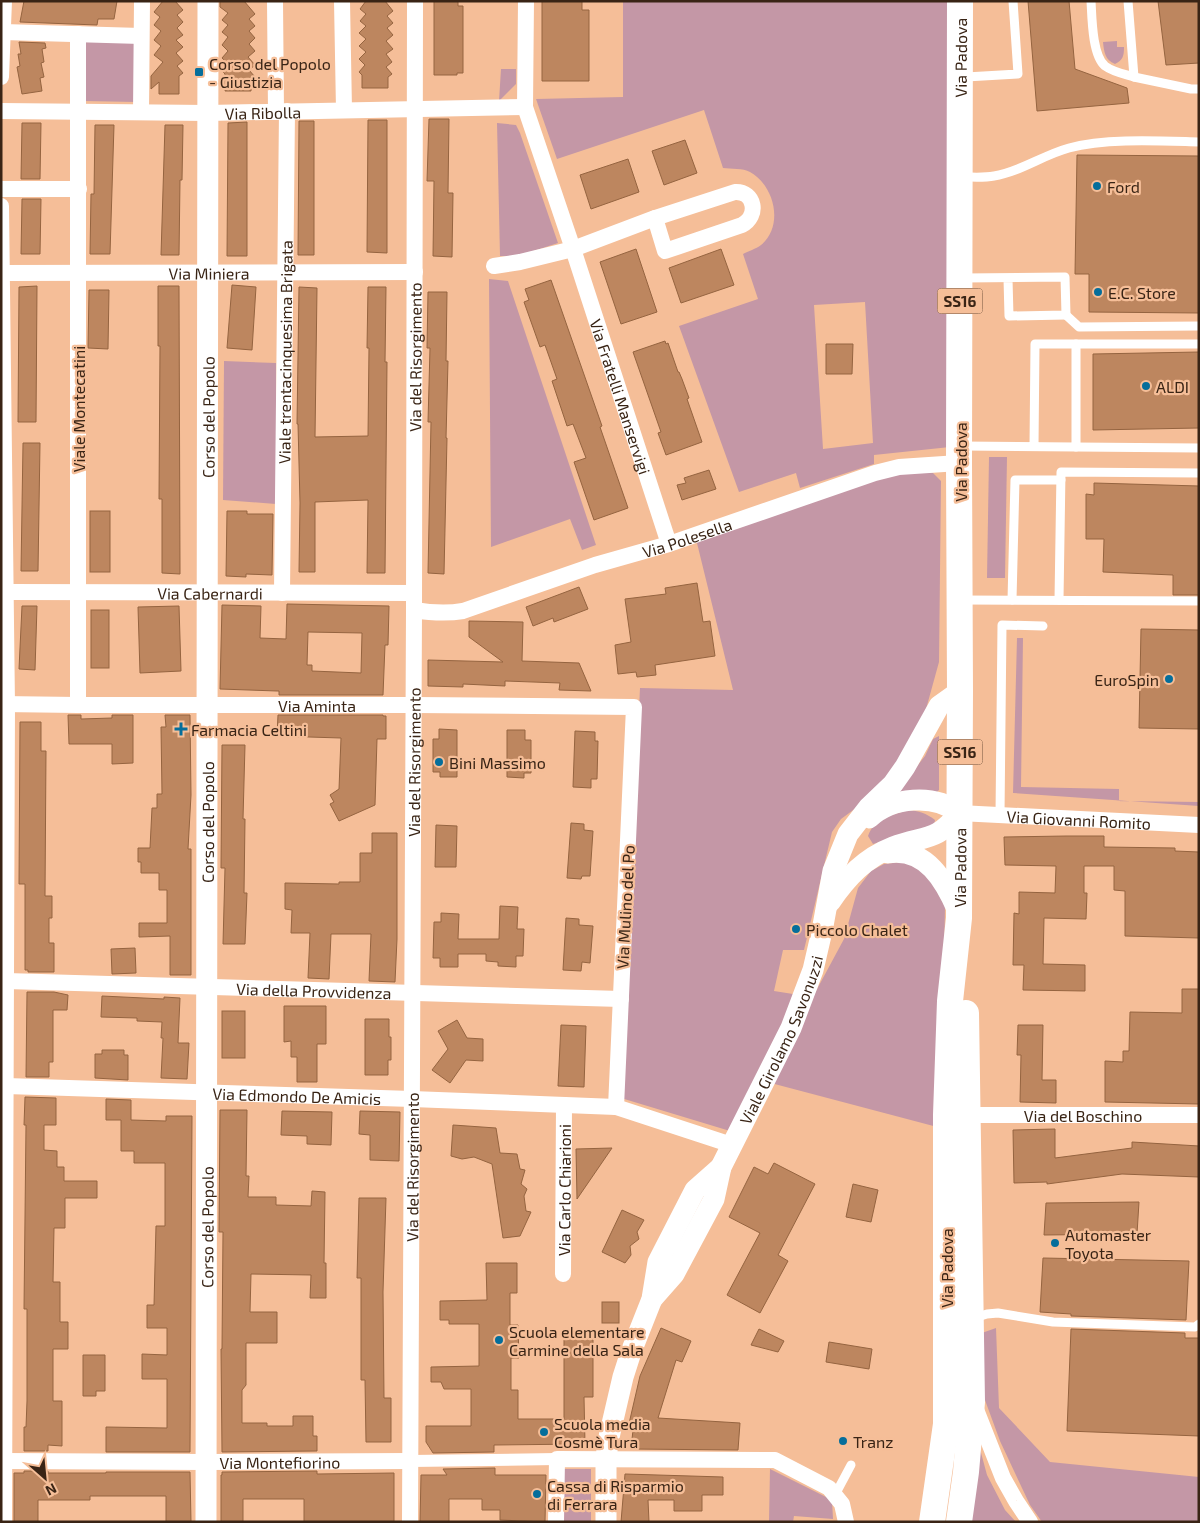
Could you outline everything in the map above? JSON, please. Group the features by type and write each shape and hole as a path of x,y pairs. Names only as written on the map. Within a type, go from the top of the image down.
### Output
{"main road":[{"name":"Via Padova","path":"959,1522 966,1472 972,1402 963,1313 957,1115 950,1001 959,917 960,1"},
{"name":"Via Padova","path":"932,1522 963,1313"}],"street":[{"path":"1,77 4,1"},
{"path":"141,112 142,1"},
{"name":"Corso del Popolo","path":"206,1522 208,1"},
{"name":"Viale trentacinquesima Brigata","path":"275,1 281,112 285,272 282,592"},
{"path":"342,1 344,110"},
{"name":"Via del Risorgimento","path":"410,1522 415,1"},
{"name":"Via Fratelli Manservigi","path":"526,1 525,107 669,544"},
{"path":"3,32 141,36"},
{"name":"Viale Montecatini","path":"78,34 78,706"},
{"name":"Via Ribolla","path":"1,111 208,113 525,107"},
{"path":"1,189 79,190"},
{"path":"494,266 520,262 573,249 655,218 735,192 740,192 748,197 753,208 751,218 742,225 665,251 655,218"},
{"path":"1,206 6,592 4,705 6,981 4,1522"},
{"name":"Via Miniera","path":"2,273 415,272"},
{"name":"Via Polesella","path":"414,601 434,614 463,611 595,566 669,544 875,473 959,455"},
{"name":"Via Cabernardi","path":"6,592 282,592 414,601"},
{"name":"Viale Girolamo Savonuzzi","path":"606,1522 606,1458 616,1406 631,1352 652,1298 658,1262 696,1190 721,1167 791,1028 813,970 833,872 848,834 869,807 893,784 905,767 939,706 960,691"},
{"name":"Via Aminta","path":"4,705 208,704 634,707"},
{"name":"Via Mulino del Po","path":"616,1108 634,707"},
{"name":"Viale Girolamo Savonuzzi","path":"827,906 850,875 869,859 894,846 934,835 948,826 959,812 951,806 933,801 918,800 892,804 871,816 849,839 843,849"},
{"name":"Via Giovanni Romito","path":"959,812 1199,825"},
{"path":"878,854 892,852 912,854 928,864 949,890 959,917"},
{"name":"Via della Provvidenza","path":"6,981 621,999"},
{"name":"Via Edmondo De Amicis","path":"6,1086 412,1099 616,1108 732,1145"},
{"name":"Via Carlo Chiarioni","path":"563,1274 564,1105"},
{"name":"Via del Boschino","path":"957,1115 1199,1115"},
{"path":"972,1402 1003,1478 1030,1522"},
{"name":"Via Montefiorino","path":"3,1461 410,1461 606,1458 775,1460 829,1488 835,1495"},
{"path":"556,1522 557,1459"},
{"path":"835,1495 842,1504 846,1522"}],"lane":[{"path":"960,73 966,77 1018,74 1013,1"},
{"path":"1091,1 1097,53 1104,65 1117,72 1191,90 1199,89"},
{"path":"1128,1 1134,76"},
{"path":"960,177 994,176 1025,166 1067,148 1081,145 1108,142 1199,142"},
{"path":"960,278 1065,277 1066,315"},
{"path":"1008,278 1008,316 1066,315 1079,327 1199,326"},
{"path":"1034,446 1035,344 1199,344"},
{"path":"1076,344 1076,447"},
{"path":"959,455 1016,446 1199,448"},
{"path":"1059,600 1061,472 1199,473"},
{"path":"1012,600 1015,480 1061,480"},
{"path":"960,600 1199,602"},
{"path":"1000,814 1002,625 1043,626"},
{"path":"963,1313 998,1313 1053,1322 1195,1327 1199,1324"},
{"path":"835,1495 851,1464"}],"shaded area":[{"path":"623,1 951,1 950,447 874,455 874,464 800,488 796,473 739,492 679,326 758,299 743,254 761,245 768,237 774,217 771,196 759,178 750,172 740,169 723,168 704,110 557,159 536,99 623,97","holes":["865,302 873,443 823,449 814,305"]},
{"path":"85,40 136,41 136,102 84,101"},
{"path":"1117,41 1117,47 1124,47 1124,53 1120,61 1115,64 1107,58 1103,42"},
{"path":"501,69 516,69 516,84 499,101"},
{"path":"497,123 516,125 558,243 518,256 500,256"},
{"path":"489,279 508,281 596,545 582,550 570,519 491,547"},
{"path":"224,361 276,363 276,504 223,500"},
{"path":"989,457 1007,457 1005,578 987,578"},
{"path":"917,472 933,473 941,481 939,662 923,720 890,776 860,805 841,819 832,832 804,950 783,950 774,991 793,994 781,1028 730,1131 621,1098 640,688 733,690 696,539 882,475"},
{"path":"1017,638 1023,638 1021,787 1119,789 1119,800 1013,793"},
{"path":"939,736 939,790 935,794 901,794 898,790 925,756 933,739"},
{"path":"1129,801 1199,802 1199,806"},
{"path":"908,810 929,816 935,820 934,826 873,844 868,836 879,821"},
{"path":"912,861 926,872 945,906 941,1128 767,1082 844,939 858,888 871,871 884,864"},
{"path":"996,1328 999,1408 1050,1462 1199,1477 1199,1521 1042,1522 1030,1505 1000,1441 978,1381 979,1334"},
{"path":"977,1438 987,1475 1005,1510 1016,1522 963,1522"},
{"path":"564,1469 591,1469 591,1522 563,1522"},
{"path":"770,1469 832,1500 833,1519 794,1516 793,1522 769,1522"}],"building":[{"path":"24,1 117,1 114,19 98,19 97,25 20,22"},
{"path":"163,1 175,1 183,10 177,15 183,22 177,28 183,35 176,40 183,47 176,53 183,61 177,66 183,73 179,76 179,94 159,94 159,82 151,89 151,76 163,62 154,55 161,46 154,40 161,31 154,25 160,17 154,12"},
{"path":"220,1 244,1 255,14 249,19 255,26 249,31 255,38 249,44 255,51 248,57 255,65 249,70 255,77 251,80 251,91 225,91 225,74 222,71 228,64 222,58 228,51 222,45 228,37 222,32 228,25 222,20 228,13 220,7"},
{"path":"366,1 385,1 393,11 387,16 393,23 387,28 393,35 386,41 393,49 386,54 392,62 386,67 392,74 388,77 388,88 362,88 362,75 359,72 365,65 359,59 366,52 359,46 366,39 359,33 366,26 360,21 366,14 360,9"},
{"path":"434,1 458,1 458,6 463,6 463,73 457,73 457,75 434,75"},
{"path":"542,1 582,1 582,10 589,10 589,81 542,81"},
{"path":"1028,1 1069,1 1075,69 1127,88 1129,103 1037,111"},
{"path":"1158,1 1199,1 1199,63 1166,65"},
{"path":"19,42 45,43 46,48 42,49 44,62 41,63 44,77 40,78 42,91 22,94 17,67 20,66 18,54 21,54"},
{"path":"429,119 449,119 448,193 453,193 452,257 433,256 434,181 427,181"},
{"path":"368,120 387,120 387,253 367,252"},
{"path":"299,121 314,121 314,255 298,255"},
{"path":"247,122 247,256 227,256 228,123"},
{"path":"22,123 41,123 40,179 21,179"},
{"path":"95,125 114,125 110,254 90,254 91,194 94,194"},
{"path":"165,125 183,125 179,255 161,255"},
{"path":"685,140 697,173 664,185 652,151"},
{"path":"1077,155 1199,156 1199,313 1089,312 1089,274 1075,274"},
{"path":"628,159 639,192 591,209 580,175"},
{"path":"22,199 41,199 40,254 21,254"},
{"path":"636,249 657,312 621,324 600,262"},
{"path":"721,249 734,285 681,303 669,268"},
{"path":"551,280 602,426 600,427 628,508 594,520 574,462 586,458 573,424 567,426 552,381 557,379 545,345 540,347 524,302 529,300 525,289"},
{"path":"232,285 256,287 252,350 227,348"},
{"path":"37,286 36,422 18,422 19,287"},
{"path":"158,286 179,286 180,574 162,573 162,499 159,499 160,346 158,346"},
{"path":"299,287 317,288 315,437 368,436 368,287 386,287 385,573 367,573 368,500 315,502 315,572 299,572 300,503 297,424"},
{"path":"89,290 109,290 108,349 88,348"},
{"path":"428,292 447,292 446,361 448,361 444,574 428,573 431,422 428,422 430,348 427,348"},
{"path":"665,341 666,344 668,343 689,398 687,399 702,442 666,455 658,433 661,432 633,352"},
{"path":"826,344 853,344 852,374 826,374"},
{"name":"ALDI","path":"1199,352 1199,428 1093,430 1093,354"},
{"path":"23,443 40,443 38,571 21,571"},
{"path":"709,470 716,489 682,500 677,485 686,483 684,478"},
{"path":"1094,483 1199,486 1199,595 1173,595 1173,575 1103,572 1104,539 1086,539 1086,494 1094,495"},
{"path":"90,511 110,511 110,572 90,572"},
{"path":"227,511 247,511 247,514 273,514 272,575 246,574 246,577 226,576"},
{"path":"697,583 703,622 710,621 715,656 655,665 656,675 637,677 636,672 618,674 615,645 631,642 625,599 666,594 665,588"},
{"path":"579,587 588,609 554,622 553,618 533,626 526,607"},
{"path":"287,604 389,606 388,645 385,645 383,695 279,695 279,691 220,689 222,605 261,606 260,638 286,639","holes":["308,632 362,633 361,673 312,671 312,665 307,665"]},
{"path":"22,606 37,606 35,670 19,669"},
{"path":"179,606 181,671 140,673 138,607"},
{"path":"91,610 109,610 109,668 91,668"},
{"path":"469,621 523,622 522,661 579,663 591,691 559,690 560,683 505,681 505,686 463,684 463,687 428,686 428,660 503,662 469,637"},
{"name":"EuroSpin","path":"1141,629 1199,630 1199,729 1139,728"},
{"path":"68,715 81,715 81,719 112,718 112,715 133,715 133,763 112,764 112,744 69,744"},
{"path":"165,715 190,715 191,795 188,849 191,849 191,975 170,975 170,936 139,937 139,923 167,923 167,890 159,890 159,873 141,873 141,862 138,862 138,848 150,848 152,808 157,808 157,794 162,794 161,727 166,727"},
{"path":"278,715 386,716 386,739 377,739 375,805 339,821 330,804 334,802 330,795 339,789 341,738 277,736"},
{"path":"20,722 41,722 41,751 46,751 45,896 52,896 52,918 49,918 49,943 54,943 54,972 28,972 28,970 25,970 25,884 19,884"},
{"path":"439,729 457,730 457,777 440,777 440,772 433,772 433,739 439,739"},
{"path":"507,730 525,730 525,740 531,740 531,773 524,773 524,778 507,777"},
{"path":"575,731 595,732 595,741 598,741 597,779 591,779 591,788 573,787"},
{"path":"222,745 245,745 244,893 247,893 245,944 223,944 225,868 221,868"},
{"path":"571,823 584,824 584,830 593,831 590,876 582,876 581,879 567,878"},
{"path":"436,825 457,826 456,867 435,867"},
{"path":"372,833 397,833 395,982 369,981 371,934 331,934 329,979 308,978 310,933 291,933 292,910 285,909 285,883 339,884 339,882 360,882 360,853 372,853"},
{"path":"1104,836 1104,847 1175,848 1175,851 1199,852 1199,938 1125,936 1125,891 1114,890 1114,866 1084,866 1084,893 1087,893 1086,919 1044,918 1043,964 1085,965 1085,991 1023,990 1024,965 1013,965 1014,913 1019,914 1019,892 1055,893 1056,866 1005,865 1004,837"},
{"path":"500,906 518,907 517,929 524,929 523,956 516,956 516,967 498,966 498,962 486,961 486,954 458,954 458,967 440,967 440,958 433,958 434,922 441,922 441,913 459,914 458,939 499,939"},
{"path":"566,918 579,919 579,925 593,926 590,963 582,962 581,971 563,970"},
{"path":"135,948 136,973 112,974 111,949"},
{"path":"1182,989 1199,989 1199,1104 1105,1102 1105,1061 1123,1062 1123,1051 1129,1051 1130,1012 1182,1013"},
{"path":"27,992 54,992 68,995 67,1010 53,1010 53,1062 49,1062 49,1077 26,1077"},
{"path":"102,996 180,998 178,1043 189,1043 187,1079 161,1078 162,1022 137,1021 137,1018 101,1017"},
{"path":"284,1006 326,1006 326,1044 317,1044 317,1082 297,1082 297,1057 291,1057 291,1041 284,1042"},
{"path":"222,1011 245,1011 245,1058 222,1058"},
{"path":"365,1019 389,1019 391,1060 388,1060 388,1075 365,1075"},
{"path":"457,1020 467,1038 483,1039 483,1061 466,1060 450,1083 432,1070 448,1049 438,1031"},
{"path":"561,1025 586,1026 584,1087 558,1086"},
{"path":"1018,1025 1043,1025 1042,1080 1056,1080 1056,1103 1020,1102 1021,1055 1017,1055"},
{"path":"102,1050 124,1050 124,1055 128,1055 128,1080 95,1078 95,1054 102,1054"},
{"path":"25,1097 56,1098 56,1125 44,1125 44,1150 57,1151 57,1167 64,1167 64,1181 97,1181 97,1198 65,1198 65,1228 54,1228 53,1282 60,1282 60,1322 68,1322 68,1349 53,1349 53,1401 62,1401 62,1446 48,1445 48,1451 24,1451 27,1401 27,1309 24,1309"},
{"path":"106,1099 131,1100 131,1120 166,1121 166,1116 192,1116 190,1452 106,1452 106,1427 167,1428 167,1379 142,1379 142,1354 167,1355 167,1328 147,1328 147,1305 154,1305 156,1226 165,1226 165,1163 134,1163 134,1151 121,1151 121,1120 106,1120"},
{"path":"220,1110 247,1110 246,1176 249,1176 248,1197 276,1197 276,1205 311,1206 312,1191 325,1192 324,1263 326,1263 326,1298 310,1298 311,1275 251,1274 250,1312 277,1312 277,1343 246,1343 246,1385 242,1390 242,1423 267,1423 267,1426 293,1426 293,1416 313,1416 313,1436 317,1436 317,1451 222,1452 223,1232 219,1232"},
{"path":"282,1111 332,1112 331,1145 307,1144 307,1136 281,1135"},
{"path":"360,1111 400,1112 399,1161 370,1160 370,1135 359,1134"},
{"path":"453,1125 496,1128 500,1153 517,1154 520,1169 525,1170 521,1184 527,1189 524,1196 526,1211 531,1212 520,1236 503,1238 492,1164 474,1157 462,1159 451,1156"},
{"path":"1055,1129 1055,1158 1132,1148 1132,1142 1199,1146 1199,1177 1122,1174 1047,1184 1047,1182 1014,1183 1013,1130"},
{"path":"612,1148 577,1199 576,1149"},
{"path":"774,1163 815,1184 778,1255 788,1261 760,1313 727,1295 760,1233 729,1217 754,1167 768,1174"},
{"path":"853,1184 878,1190 871,1222 846,1217"},
{"path":"359,1198 386,1198 383,1292 384,1398 391,1398 391,1442 366,1442 365,1380 361,1380 361,1278 357,1278"},
{"path":"1139,1202 1137,1234 1044,1235 1046,1203"},
{"path":"622,1210 644,1220 637,1232 639,1239 630,1246 631,1255 625,1263 602,1252"},
{"path":"1043,1258 1189,1261 1186,1320 1071,1316 1071,1314 1040,1312"},
{"path":"486,1263 517,1263 517,1293 510,1293 510,1325 518,1325 519,1358 511,1358 511,1390 518,1390 518,1419 564,1419 564,1336 593,1336 593,1397 584,1397 585,1444 494,1445 494,1452 433,1453 426,1442 426,1426 471,1426 471,1389 444,1389 441,1382 431,1382 431,1367 479,1366 479,1324 449,1324 449,1320 440,1320 440,1301 487,1300"},
{"path":"602,1302 619,1302 619,1323 602,1323"},
{"path":"661,1328 691,1341 682,1362 676,1360 658,1418 740,1423 738,1450 631,1449 633,1430 628,1428 640,1376"},
{"path":"759,1329 784,1341 778,1352 751,1345"},
{"path":"1071,1329 1185,1333 1185,1338 1199,1338 1199,1436 1067,1431"},
{"path":"829,1342 872,1349 869,1369 826,1362"},
{"path":"83,1355 105,1355 105,1391 96,1391 96,1396 83,1396"},
{"path":"495,1468 495,1475 546,1475 545,1522 500,1520 500,1510 482,1510 482,1499 449,1499 449,1522 420,1522 421,1475 447,1475 443,1469"},
{"path":"24,1471 48,1471 48,1473 190,1472 191,1522 166,1522 166,1496 90,1496 90,1500 38,1500 38,1522 14,1522 14,1473 24,1473"},
{"path":"317,1471 317,1474 394,1473 394,1522 304,1522 304,1499 243,1499 243,1522 221,1522 222,1472"},
{"path":"625,1474 723,1477 723,1495 702,1495 702,1511 674,1511 674,1500 648,1500 649,1522 621,1522"}],"place":[{"name":"Corso del Popolo - Giustizia","path":"199,72"},
{"name":"Ford","path":"1097,186"},
{"name":"E.C. Store","path":"1098,292"},
{"name":"ALDI","path":"1146,386"},
{"name":"EuroSpin","path":"1169,679"},
{"name":"Farmacia Celtini","path":"181,729"},
{"name":"Bini Massimo","path":"439,762"},
{"name":"Piccolo Chalet","path":"796,929"},
{"name":"Automaster Toyota","path":"1055,1243"},
{"name":"Scuola elementare Carmine della Sala","path":"499,1340"},
{"name":"Scuola media Cosmè Tura","path":"544,1432"},
{"name":"Tranz","path":"843,1441"},
{"name":"Cassa di Risparmio di Ferrara","path":"537,1494"}]}
